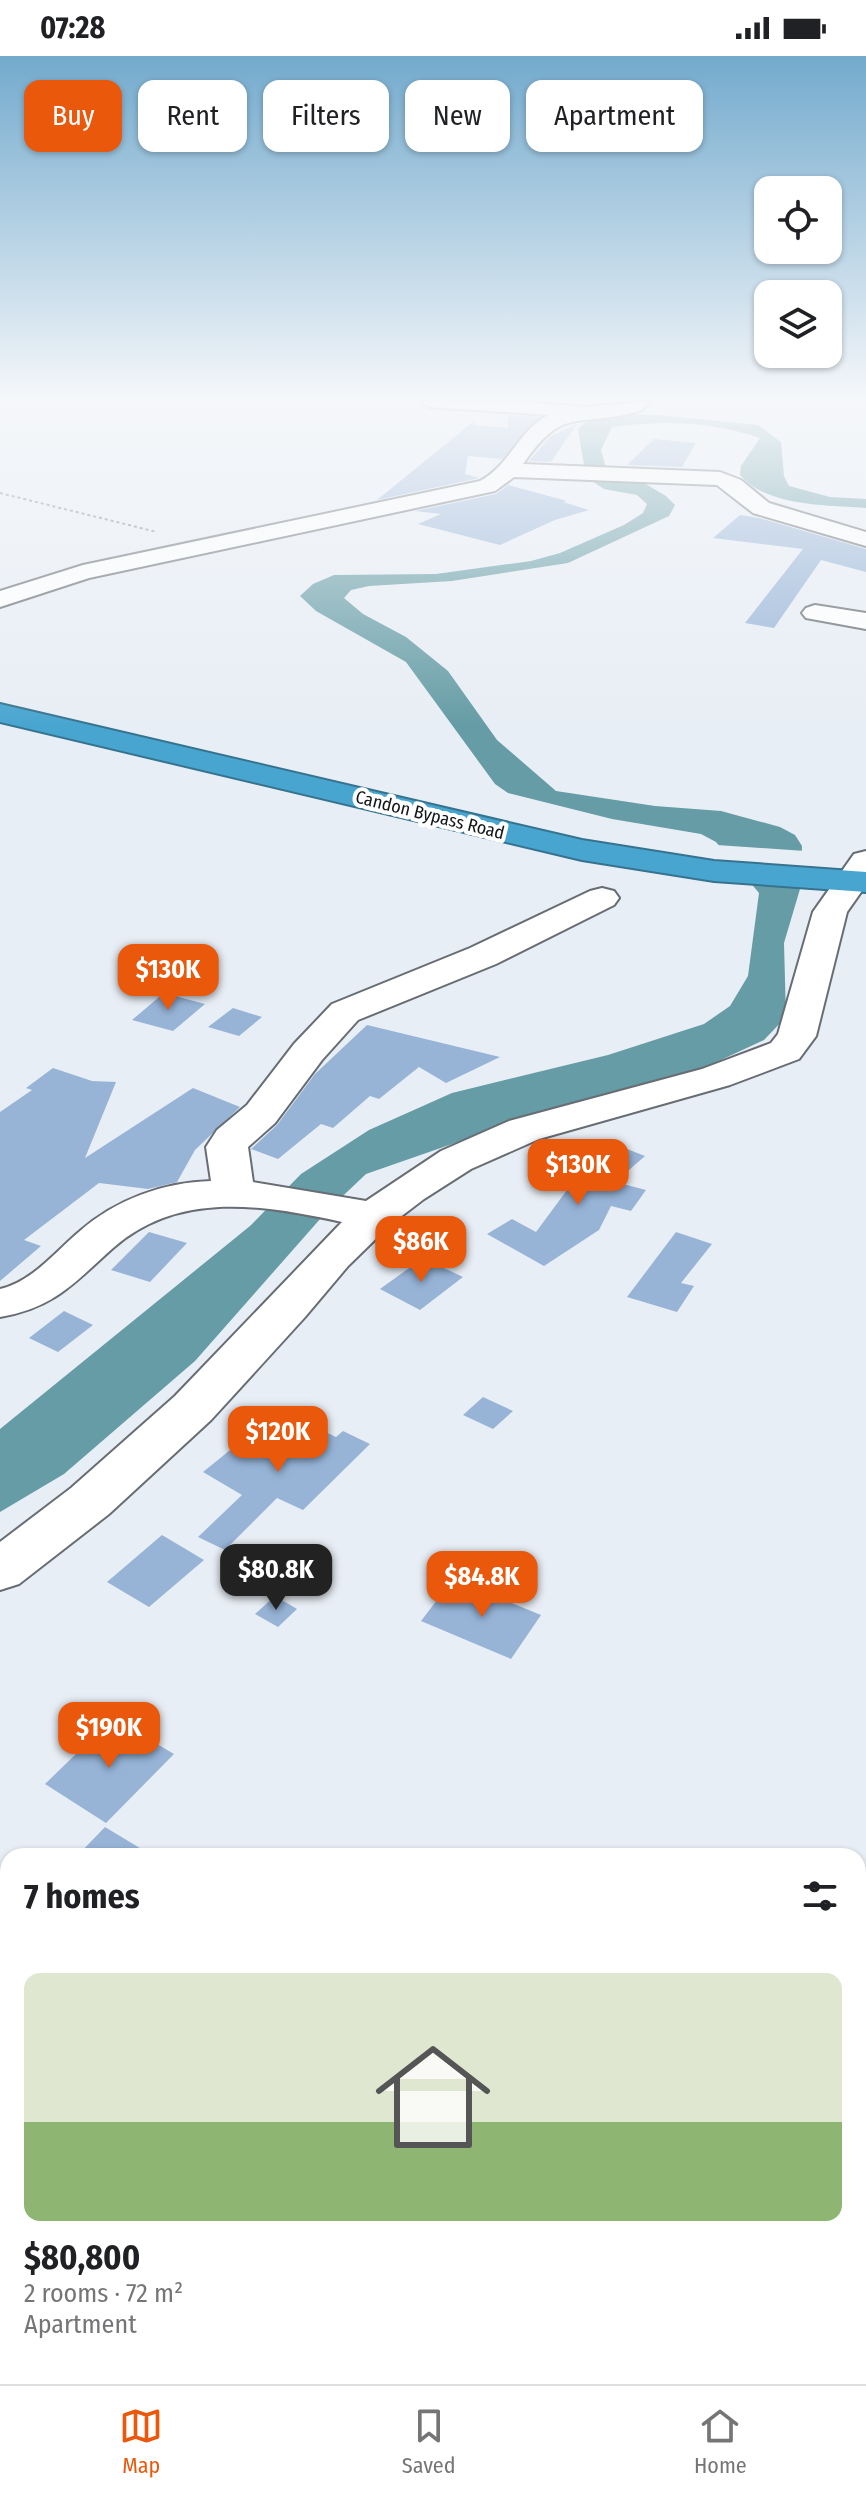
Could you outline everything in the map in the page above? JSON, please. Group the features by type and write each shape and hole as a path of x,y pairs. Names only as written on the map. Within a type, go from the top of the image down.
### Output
{"highway":[{"name":"Candon Bypass Road","path":"0,698 446,804 715,862"},
{"name":"Candon Bypass Road","path":"0,713 534,841 715,862 852,871"}],"street":[{"path":"0,599 59,578 375,510"},
{"path":"767,510 866,539"},
{"path":"815,613 866,621"},
{"path":"0,1570 90,1501 193,1408 289,1307 332,1256 356,1212 456,1160 524,1130 716,1077 785,1051 797,1036 830,912 852,871"},
{"path":"252,1195 227,1147 261,1114 308,1052 345,1012 483,956 602,898"},
{"path":"0,1303 22,1299 52,1278 111,1227 159,1201 200,1194 252,1195 356,1212"}],"path":[{"path":"64,510 204,546"}],"water":[{"path":"644,510 672,510 669,516 568,563 452,581 369,586 351,590 344,598 363,614 406,637 448,671 497,740 556,791 655,806 721,811 780,827 795,835 802,846 800,889 784,943 786,1017 764,1040 710,1065 475,1136 366,1174 328,1210 195,1361 64,1474 0,1512 0,1429 250,1226 301,1174 369,1130 452,1093 608,1055 704,1024 730,1006 748,976 759,893 716,842 701,834 612,819 508,793 495,784 406,662 316,611 300,596 313,584 334,575 436,574 531,561 560,553 624,525"}],"pier":[{"path":"717,845 805,851 804,886 744,882 716,849"}],"building":[{"path":"589,510 555,520 500,545 418,524 441,514 415,511"},
{"path":"740,515 866,549 866,572 821,560 774,628 745,623 803,549 713,538"},
{"path":"164,993 205,1004 173,1031 132,1020"},
{"path":"233,1008 262,1017 239,1036 208,1027"},
{"path":"367,1025 500,1057 446,1083 419,1067 379,1099 370,1096 333,1128 321,1124 278,1159 251,1149 277,1125 315,1074"},
{"path":"53,1068 92,1081 116,1082 85,1158 193,1088 240,1107 195,1150 177,1182 148,1189 99,1183 24,1240 41,1246 0,1281 0,1112 32,1090 26,1088"},
{"path":"604,1140 645,1156 615,1182 646,1190 631,1211 611,1206 599,1230 544,1266 487,1234 512,1219 536,1232"},
{"path":"149,1232 187,1243 150,1282 111,1270"},
{"path":"676,1232 712,1244 681,1283 694,1286 677,1312 627,1297"},
{"path":"423,1258 463,1277 420,1310 380,1289"},
{"path":"64,1311 93,1325 58,1352 29,1338"},
{"path":"483,1397 513,1411 493,1429 463,1415"},
{"path":"294,1417 336,1437 343,1431 370,1444 303,1510 277,1498 225,1550 198,1537 242,1495 203,1472 245,1438 261,1447"},
{"path":"162,1535 204,1560 149,1607 107,1582"},
{"path":"453,1579 541,1615 511,1659 421,1621"},
{"path":"275,1596 297,1609 278,1627 255,1614"},
{"path":"113,1718 174,1754 106,1823 45,1784"},
{"path":"105,1827 140,1848 85,1848"}]}
